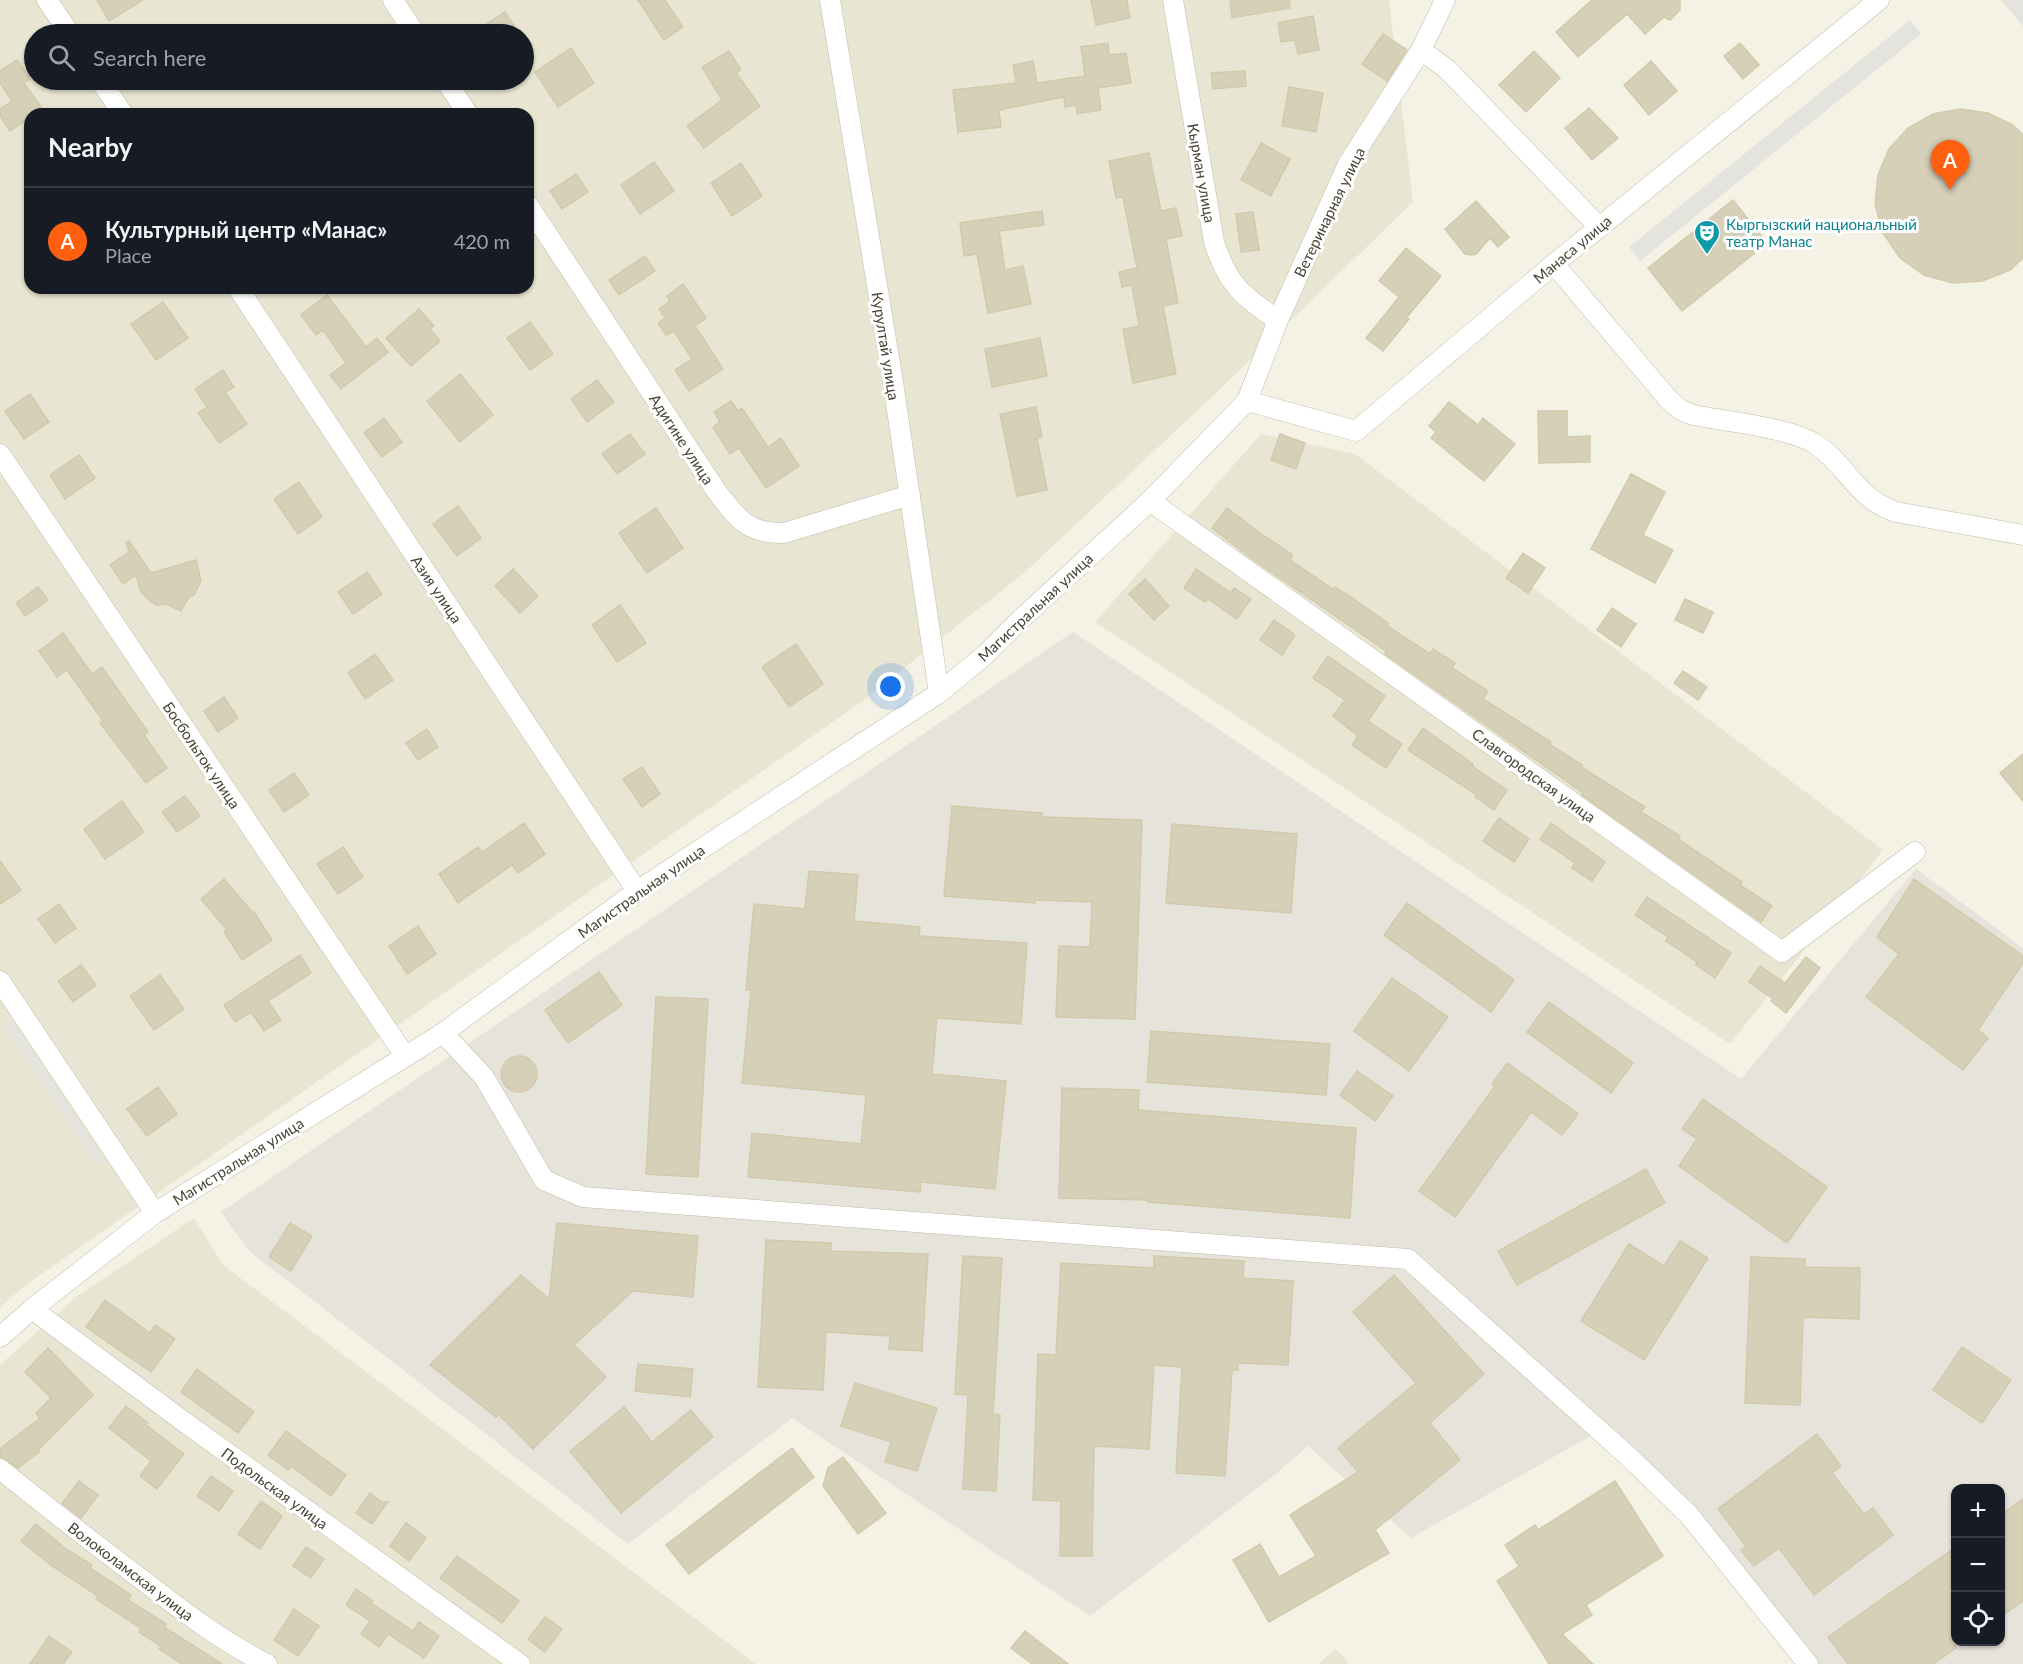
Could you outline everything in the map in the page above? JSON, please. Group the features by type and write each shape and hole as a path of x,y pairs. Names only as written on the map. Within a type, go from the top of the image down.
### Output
{"street":[{"path":"47,0 63,24"},
{"path":"393,0 409,24"},
{"name":"Курултай улица","path":"830,0 910,495 939,693"},
{"name":"Кырман улица","path":"1173,0 1214,242 1222,266 1233,284 1250,301 1278,320"},
{"name":"Ветеринарная улица","path":"1247,401 1278,320 1348,164 1421,50 1445,0"},
{"name":"Манаса улица","path":"1247,401 1356,431 1554,264 1879,0"},
{"path":"1421,50 1448,70 1599,227"},
{"path":"107,90 119,108"},
{"path":"452,90 464,108"},
{"name":"Адигине улица","path":"534,214 717,492 734,514 751,528 767,534 784,533 910,495"},
{"path":"1554,264 1669,400 1681,410 1693,415 1804,437 1832,458 1866,496 1882,507 1896,512 2023,535"},
{"name":"Азия улица","path":"242,294 637,891"},
{"name":"Магистральная улица","path":"0,1337 32,1309 155,1213 442,1033 637,891 939,693 985,655 1150,501 1247,401"},
{"name":"Босбольток улица","path":"0,454 405,1056"},
{"name":"Славгородская улица","path":"1150,501 1782,952 1915,852"},
{"path":"0,981 155,1213"},
{"path":"442,1033 483,1077 544,1180 583,1197 1408,1259 1628,1456 1689,1515 1808,1664"},
{"name":"Подольская улица","path":"32,1309 192,1428 520,1664"},
{"name":"Волоколамская улица","path":"0,1469 192,1617 222,1638 267,1664"}],"shaded area":[{"path":"0,0 1389,0 1413,202 1218,391 1024,573 860,703 23,1287 0,1308"},
{"path":"2001,0 2023,0 2023,26"},
{"path":"1910,20 1921,34 1640,261 1629,247"},
{"path":"1261,434 1355,454 1883,850 1730,1044 1095,622"},
{"path":"1073,632 1741,1079 1916,869 2023,948 2023,1664 1801,1664 1606,1427 1411,1538 1308,1446 1273,1476 1090,1616 792,1418 628,1544 248,1250 221,1212"},
{"path":"11,1018 105,1162 92,1162 6,1029"},
{"path":"194,1218 223,1265 756,1664 0,1664 0,1365 76,1297"},
{"path":"1336,1649 1349,1664 1318,1664"}],"building":[{"path":"97,0 143,0 109,21"},
{"path":"638,0 665,0 683,27 664,40"},
{"path":"1091,0 1127,0 1130,18 1096,25"},
{"path":"1230,0 1289,0 1290,8 1232,18"},
{"path":"1592,0 1680,0 1680,10 1670,20 1664,17 1645,34 1627,14 1578,57 1556,32"},
{"path":"505,12 513,24 486,24"},
{"path":"1313,16 1319,50 1298,54 1295,40 1281,42 1278,23"},
{"path":"1383,34 1407,50 1387,81 1362,64"},
{"path":"1108,43 1109,55 1126,53 1131,83 1098,88 1101,110 1077,114 1076,105 1065,107 1064,97 999,110 1001,127 958,132 953,90 1016,83 1013,65 1033,61 1037,83 1085,76 1081,47"},
{"path":"1740,43 1759,65 1743,79 1724,56"},
{"path":"571,48 594,83 558,107 535,72"},
{"path":"729,51 741,70 736,73 760,106 704,148 687,126 722,100 702,67"},
{"path":"1534,51 1560,78 1526,112 1499,85"},
{"path":"17,60 24,70 24,90 29,90 42,108 24,108 24,121 10,131 0,116 0,109 12,101 0,83 0,71"},
{"path":"1651,61 1677,91 1649,115 1624,85"},
{"path":"1245,71 1246,86 1213,89 1211,73"},
{"path":"1289,87 1323,93 1316,132 1282,126"},
{"path":"1589,108 1618,138 1592,160 1565,128"},
{"path":"1960,109 1988,113 2013,125 2023,135 2023,258 2010,270 1982,281 1953,283 1924,275 1900,258 1883,233 1875,204 1878,175 1889,149 1908,128 1933,114"},
{"path":"1261,143 1290,159 1271,196 1241,180"},
{"path":"1149,153 1161,211 1176,208 1182,236 1166,239 1178,303 1163,306 1176,374 1133,383 1123,329 1139,326 1132,285 1122,287 1119,272 1137,268 1123,197 1116,198 1109,161"},
{"path":"654,162 674,191 640,214 621,185"},
{"path":"741,163 762,196 732,216 711,183"},
{"path":"576,174 588,192 562,209 550,191"},
{"name":"Кыргызский национальный театр Манас","path":"1733,200 1767,243 1682,311 1648,268"},
{"path":"1476,201 1509,237 1498,247 1490,238 1476,254 1471,255 1465,254 1445,229"},
{"path":"1042,211 1044,225 999,231 1005,270 1023,266 1031,304 988,313 977,254 964,256 960,223"},
{"path":"1253,212 1259,250 1241,252 1236,214"},
{"path":"1406,248 1441,276 1407,317 1409,319 1383,351 1366,338 1399,297 1379,281"},
{"path":"645,256 655,271 619,295 609,280"},
{"path":"683,284 706,318 695,326 723,369 689,391 675,370 692,359 674,331 666,335 658,323 665,318 659,309 670,301 667,296"},
{"path":"327,295 366,347 377,338 388,352 341,389 330,375 346,363 323,330 316,335 301,315"},
{"path":"163,302 188,338 156,360 131,324"},
{"path":"419,309 434,326 430,329 440,341 411,366 386,338"},
{"path":"530,322 553,354 530,370 507,338"},
{"path":"1040,338 1047,376 992,387 985,349"},
{"path":"223,370 234,387 225,392 247,424 219,443 198,413 207,407 195,389"},
{"path":"460,374 493,415 460,442 427,401"},
{"path":"597,380 614,402 587,422 571,399"},
{"path":"30,394 49,422 24,439 5,411"},
{"path":"731,401 738,411 742,408 768,447 781,438 799,466 766,488 739,448 730,454 713,427 720,422 714,412"},
{"path":"1449,402 1478,425 1483,418 1515,444 1484,481 1431,438 1436,432 1429,426"},
{"path":"1036,407 1042,437 1037,438 1047,490 1017,496 1000,414"},
{"path":"1538,411 1567,411 1567,437 1590,436 1590,462 1539,463"},
{"path":"384,418 402,442 382,457 364,433"},
{"path":"630,434 645,454 617,474 602,454"},
{"path":"1280,434 1305,443 1296,469 1271,460"},
{"path":"79,455 95,478 65,499 50,475"},
{"path":"1631,474 1665,492 1643,535 1673,550 1655,583 1591,549"},
{"path":"299,482 322,517 298,534 274,499"},
{"path":"458,506 481,538 457,556 433,524"},
{"path":"656,508 683,548 647,573 619,533"},
{"path":"1227,508 1293,555 1290,560 1333,589 1335,587 1354,599 1388,623 1387,626 1430,654 1433,649 1455,663 1452,668 1488,691 1483,699 1551,742 1549,744 1582,765 1581,767 1645,807 1641,812 1680,836 1678,839 1742,882 1740,885 1772,906 1761,922 1212,528"},
{"path":"129,541 151,573 196,560 201,581 194,595 189,597 181,611 166,604 157,605 150,601 141,592 136,575 123,584 110,565 129,552 126,542"},
{"path":"1523,553 1545,568 1528,593 1506,578"},
{"path":"513,569 538,596 520,613 495,586"},
{"path":"1196,569 1231,593 1234,588 1251,599 1237,619 1208,599 1205,602 1184,588"},
{"path":"367,572 382,594 353,614 338,592"},
{"path":"1145,579 1169,606 1154,620 1129,594"},
{"path":"38,587 48,600 25,616 16,603"},
{"path":"1685,599 1713,612 1703,633 1675,620"},
{"path":"620,605 646,643 617,662 592,625"},
{"path":"1612,608 1636,624 1621,647 1597,630"},
{"path":"1274,620 1295,635 1282,655 1260,640"},
{"path":"63,633 92,674 102,667 148,732 144,735 167,768 146,783 100,723 103,721 67,670 57,677 39,651"},
{"path":"796,644 823,684 789,707 762,667"},
{"path":"375,654 393,680 365,699 348,673"},
{"path":"1328,656 1385,696 1368,721 1402,744 1386,768 1352,745 1358,736 1333,716 1345,700 1313,678"},
{"path":"1683,671 1707,687 1698,700 1674,683"},
{"path":"224,697 238,718 218,732 204,711"},
{"path":"1423,728 1507,790 1494,810 1475,797 1477,795 1408,750"},
{"path":"427,729 438,747 418,760 406,743"},
{"path":"2023,754 2023,801 2000,773"},
{"path":"642,767 660,794 642,807 623,779"},
{"path":"294,773 309,795 284,812 269,790"},
{"path":"185,796 200,816 177,832 162,812"},
{"path":"122,801 144,832 105,859 84,829"},
{"path":"952,806 1042,813 1042,817 1142,820 1135,1019 1056,1017 1059,946 1090,947 1092,902 1035,900 1035,903 944,896"},
{"path":"1499,818 1529,839 1514,862 1483,841"},
{"path":"524,823 545,854 518,873 512,865 458,903 439,874 478,847 482,852"},
{"path":"1551,823 1605,862 1592,881 1572,868 1575,863 1540,839"},
{"path":"1172,824 1297,834 1291,913 1166,903"},
{"path":"343,847 363,877 338,894 317,864"},
{"path":"0,861 21,890 0,904"},
{"path":"809,871 858,875 854,921 920,927 919,936 1027,943 1021,1024 937,1018 932,1074 1006,1081 995,1189 921,1182 920,1192 748,1177 752,1133 861,1144 866,1095 742,1083 751,990 746,990 754,904 805,909"},
{"path":"224,879 254,912 272,940 242,960 224,932 227,930 201,899"},
{"path":"1914,879 2023,956 2023,963 1978,1030 1988,1038 1963,1070 1866,997 1899,954 1877,937"},
{"path":"1647,897 1731,953 1715,978 1696,965 1697,962 1666,941 1668,937 1635,915"},
{"path":"1407,903 1514,980 1491,1012 1384,935"},
{"path":"59,904 76,928 55,943 38,919"},
{"path":"418,926 436,954 407,974 389,946"},
{"path":"300,955 311,973 268,1001 281,1020 264,1031 251,1012 235,1022 224,1005"},
{"path":"1806,957 1820,968 1786,1013 1771,1001 1773,999 1749,982 1760,966 1785,983"},
{"path":"81,965 96,985 73,1002 58,981"},
{"path":"599,972 622,1005 568,1043 545,1010"},
{"path":"160,975 184,1009 154,1030 130,996"},
{"path":"1392,978 1448,1017 1409,1071 1354,1031"},
{"path":"656,997 708,999 698,1177 646,1174"},
{"path":"1549,1002 1633,1063 1611,1093 1527,1032"},
{"path":"1151,1031 1330,1044 1326,1095 1147,1082"},
{"path":"519,1056 531,1062 537,1074 531,1086 519,1092 507,1086 501,1074 507,1062"},
{"path":"1507,1063 1578,1114 1562,1135 1531,1112 1455,1217 1419,1191 1495,1086 1492,1084"},
{"path":"1357,1071 1393,1096 1375,1121 1340,1095"},
{"path":"158,1087 177,1114 147,1136 127,1109"},
{"path":"1062,1088 1139,1090 1138,1110 1356,1128 1350,1218 1148,1202 1148,1200 1059,1198"},
{"path":"1703,1099 1827,1187 1787,1243 1679,1166 1697,1139 1682,1129"},
{"path":"1646,1169 1665,1203 1517,1285 1498,1251"},
{"path":"290,1223 312,1236 291,1271 269,1257"},
{"path":"557,1223 698,1236 693,1297 633,1291 574,1345 606,1377 533,1449 499,1415 496,1417 430,1365 521,1275 549,1299"},
{"path":"766,1240 831,1243 831,1251 928,1254 922,1351 889,1349 890,1336 826,1332 823,1390 758,1387"},
{"path":"1680,1241 1708,1258 1644,1360 1581,1321 1629,1244 1664,1266"},
{"path":"963,1256 1002,1258 993,1414 1000,1415 996,1491 963,1489 968,1395 955,1394"},
{"path":"1154,1256 1244,1261 1243,1278 1293,1281 1288,1365 1238,1363 1238,1370 1232,1370 1225,1476 1176,1473 1182,1367 1154,1365 1149,1449 1094,1446 1092,1556 1060,1556 1061,1501 1033,1500 1038,1354 1056,1355 1061,1263 1154,1268"},
{"path":"1751,1257 1805,1259 1805,1267 1860,1268 1859,1319 1803,1317 1800,1405 1745,1403"},
{"path":"1394,1275 1484,1374 1430,1423 1460,1460 1375,1530 1389,1553 1269,1622 1233,1560 1260,1544 1279,1577 1316,1556 1290,1515 1358,1472 1338,1448 1416,1383 1353,1312"},
{"path":"105,1300 150,1333 155,1325 175,1339 151,1372 86,1327"},
{"path":"1962,1347 2011,1380 1982,1423 1933,1390"},
{"path":"48,1348 93,1395 38,1450 39,1452 18,1468 1,1457 0,1449 40,1418 36,1413 51,1398 25,1372"},
{"path":"638,1364 693,1369 690,1397 635,1391"},
{"path":"197,1369 254,1412 238,1433 181,1392"},
{"path":"855,1383 937,1408 917,1471 885,1462 891,1442 841,1426"},
{"path":"126,1406 148,1423 146,1425 184,1454 157,1489 140,1476 151,1461 109,1428"},
{"path":"624,1407 652,1442 691,1410 713,1437 621,1513 570,1451"},
{"path":"286,1431 346,1475 331,1496 291,1466 288,1470 268,1455"},
{"path":"1817,1434 1841,1466 1832,1473 1864,1514 1873,1508 1893,1535 1814,1595 1779,1548 1754,1566 1741,1550 1746,1546 1718,1509"},
{"path":"792,1448 814,1477 689,1574 666,1545"},
{"path":"843,1457 886,1513 858,1534 823,1486 828,1468"},
{"path":"211,1476 233,1491 219,1511 197,1496"},
{"path":"79,1481 98,1495 81,1518 62,1503"},
{"path":"1615,1481 1663,1556 1586,1605 1592,1615 1562,1634 1593,1664 1549,1664 1497,1581 1519,1566 1505,1545 1535,1525 1538,1530"},
{"path":"370,1493 382,1502 388,1502 372,1524 356,1513"},
{"path":"2023,1499 2023,1601 2005,1613 2005,1538 2005,1512"},
{"path":"261,1501 282,1516 260,1549 238,1534"},
{"path":"406,1523 426,1538 409,1561 390,1546"},
{"path":"36,1524 66,1549 92,1565 90,1568 131,1595 128,1600 166,1624 164,1627 222,1664 182,1664 159,1649 161,1646 139,1632 141,1628 96,1599 98,1596 52,1566 21,1541"},
{"path":"306,1547 324,1559 311,1578 293,1566"},
{"path":"1951,1551 1951,1646 1956,1646 1956,1648 1933,1664 1848,1664 1828,1637"},
{"path":"457,1556 519,1601 502,1623 440,1578"},
{"path":"356,1589 373,1601 371,1603 413,1631 419,1622 439,1636 424,1658 388,1634 379,1647 361,1634 370,1621 346,1605"},
{"path":"294,1609 319,1626 298,1656 274,1640"},
{"path":"545,1617 562,1629 545,1652 528,1639"},
{"path":"1025,1631 1068,1664 1032,1664 1011,1648"},
{"path":"49,1636 72,1652 63,1664 30,1664"}],"place":[{"name":"Культурный центр «Манас»","path":"1950,190"},
{"name":"Кыргызский национальный театр Манас","path":"1707,256"}]}
